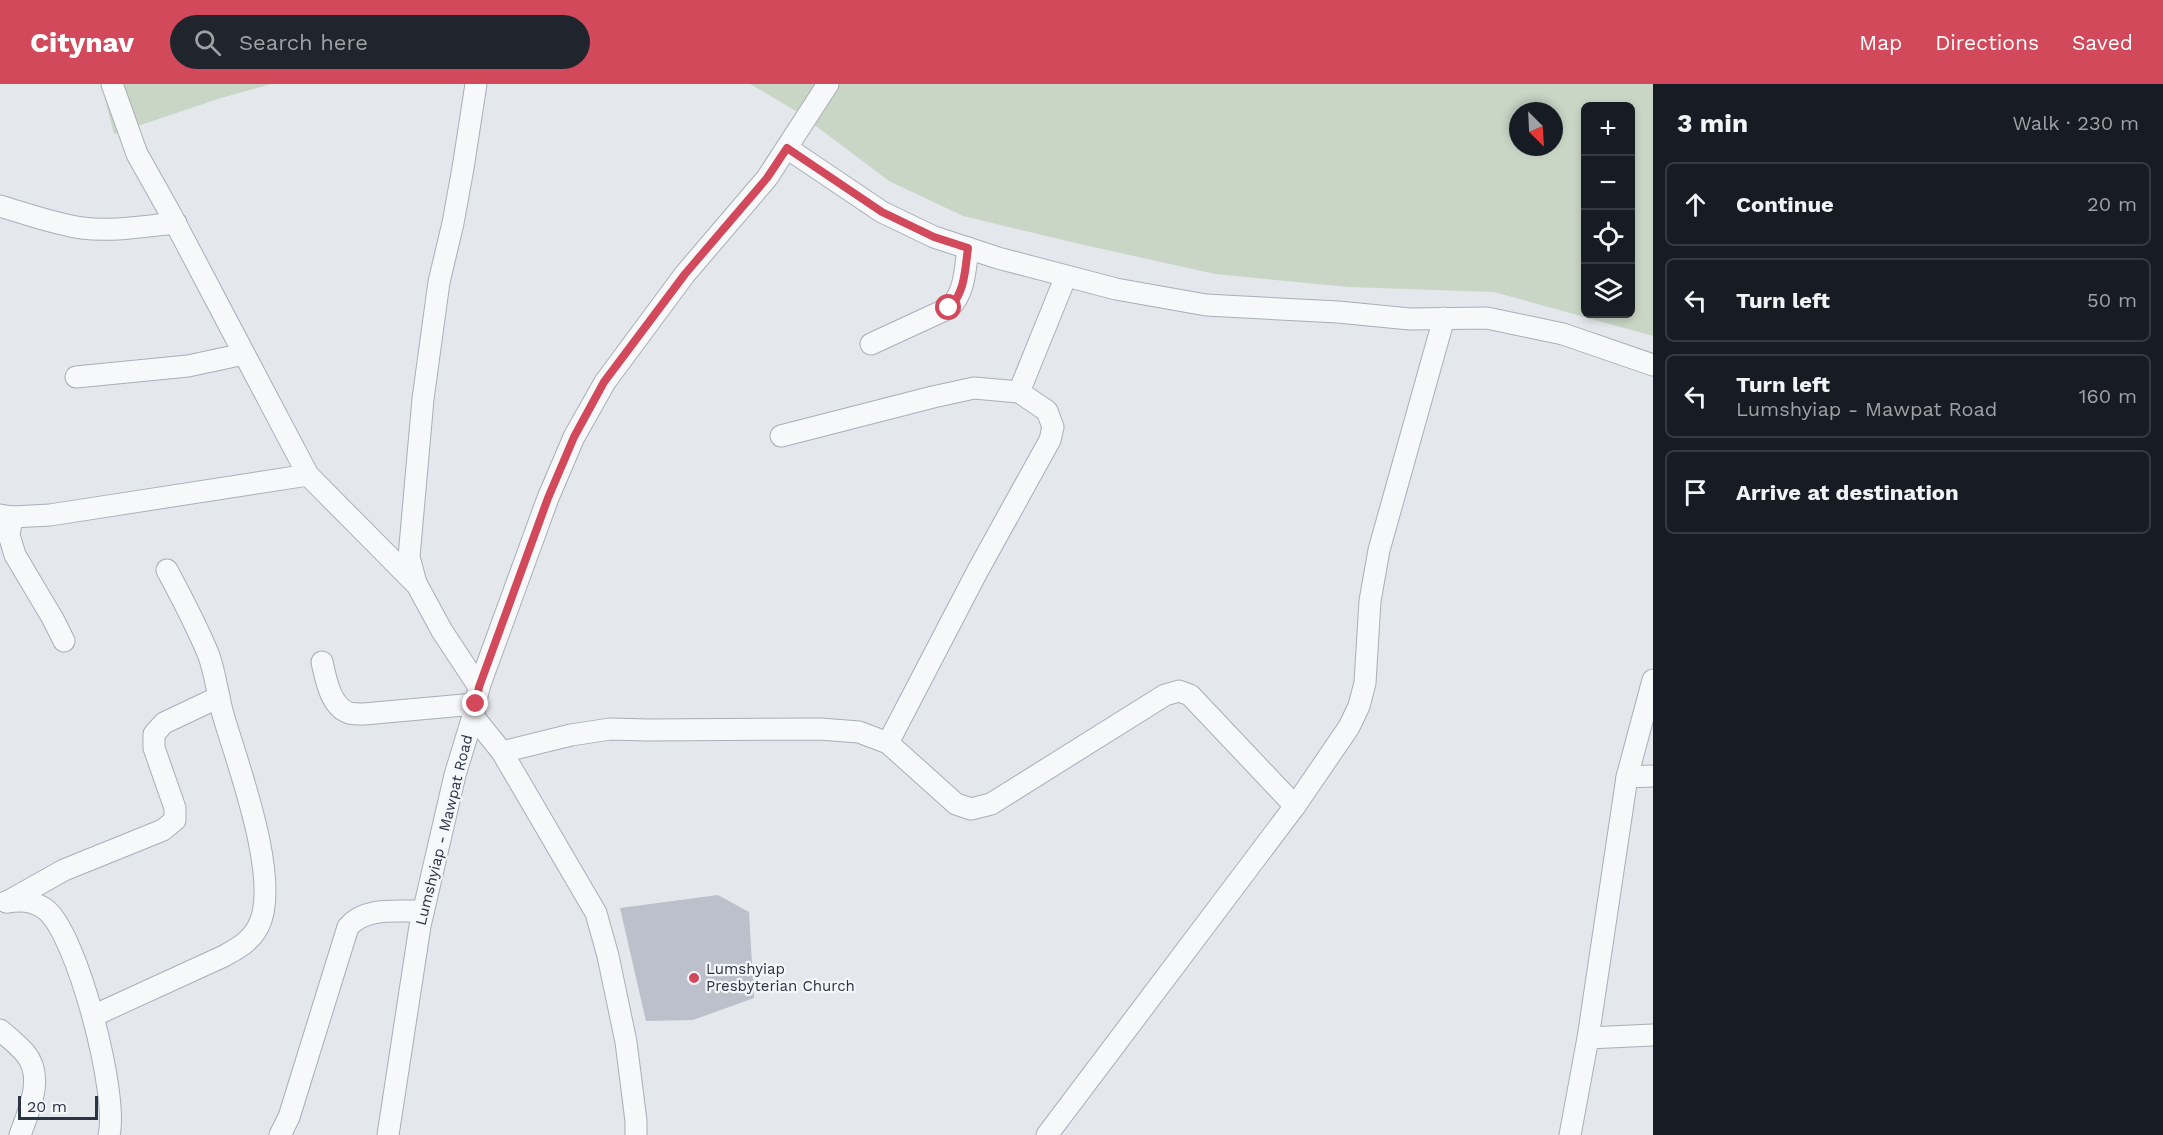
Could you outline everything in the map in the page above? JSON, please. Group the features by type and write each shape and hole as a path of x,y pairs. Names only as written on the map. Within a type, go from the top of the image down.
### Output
{"street":[{"path":"112,84 137,154 176,223 308,475 416,583"},
{"path":"476,84 455,212 439,282 423,399 409,557 416,583 502,752 596,913 626,1042 636,1135"},
{"name":"Lumshyiap - Mawpat Road","path":"388,1135 423,911 455,776 476,702 548,498 574,437 604,382 685,274 767,178 828,84"},
{"path":"787,148 882,212 934,237 1116,289 1206,305 1410,318 1487,318 1563,334 1653,365"},
{"path":"0,206 54,223 82,228 107,230 176,223"},
{"path":"871,344 949,308 961,292 968,248"},
{"path":"1019,392 1066,276"},
{"path":"1047,1135 1295,806 1349,727 1359,706 1365,683 1370,601 1379,550 1444,318"},
{"path":"76,377 188,366 244,354"},
{"path":"781,436 974,388 1019,392 1047,411 1053,427 1050,440 977,572 888,743"},
{"path":"64,641 15,555 6,516 50,515 308,475"},
{"path":"93,1016 245,945 259,926 264,904 262,860 251,804 210,659 195,623 167,570"},
{"path":"322,662 327,685 336,703 349,713 364,714 476,702"},
{"path":"1570,1135 1588,1038 1627,777 1653,680"},
{"path":"502,752 571,735 610,729 820,729 859,732 888,743 956,804 971,809 991,804 1165,695 1179,691 1190,695 1295,806"},
{"path":"3,904 64,870 163,830 175,820 175,808 154,748 154,734 164,723 219,697"},
{"path":"1627,777 1653,776"},
{"path":"3,904 28,900 46,910 63,930 93,1016 110,1096 109,1135"},
{"path":"280,1135 289,1117 348,927 356,918 370,913 423,911"},
{"path":"0,1029 26,1054 35,1082 32,1104 20,1135"},
{"path":"1588,1038 1653,1035"}],"green space":[{"path":"104,84 271,84 221,98 114,134 103,91"},
{"path":"750,84 1653,84 1653,336 1588,318 1635,318 1635,102 1581,102 1581,316 1494,292 1348,287 1215,274 963,216 889,181 796,111"}],"building":[{"path":"718,895 749,912 754,998 693,1020 646,1021 620,908"}],"place":[{"name":"Lumshyiap Presbyterian Church","path":"694,978"}],"route":[{"path":"476,704 479,687 548,498 574,437 604,382 685,274 767,178 787,148 882,212 934,237 968,248 961,292 949,308"}]}
